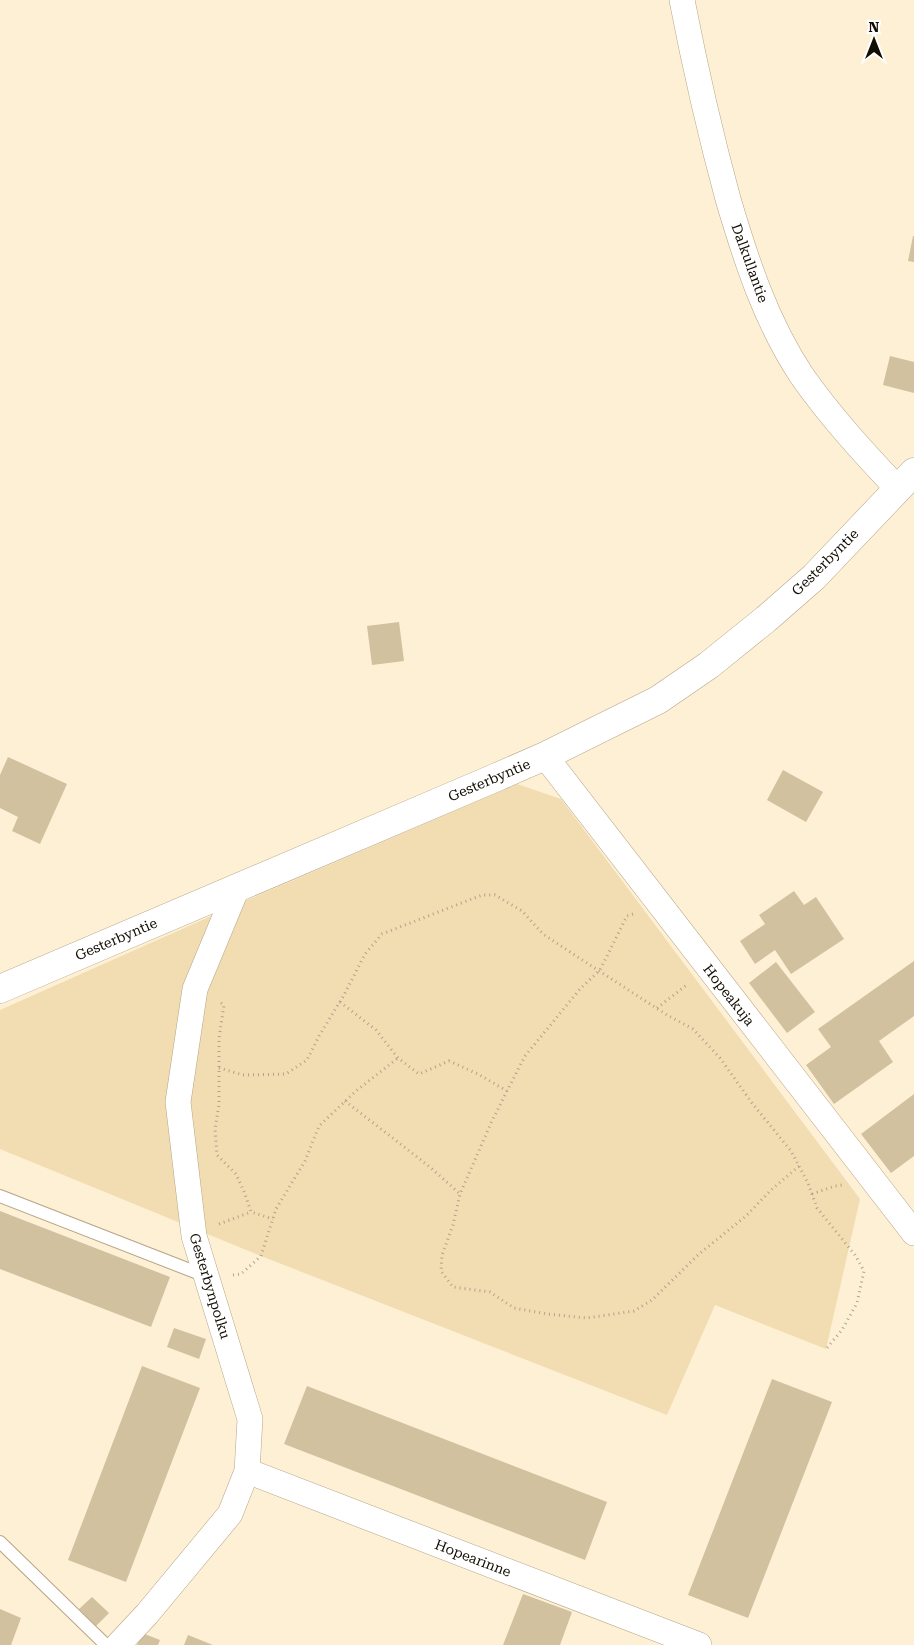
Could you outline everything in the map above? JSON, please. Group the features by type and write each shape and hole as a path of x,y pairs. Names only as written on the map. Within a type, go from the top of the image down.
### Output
{"street":[{"name":"Dalkullantie","path":"682,0 699,84 744,255 772,324 802,374 841,428 906,480"},
{"name":"Gesterbyntie","path":"0,989 545,756 658,700 709,665 814,577 906,480"},
{"name":"Hopeakuja","path":"545,756 914,1233"},
{"name":"Gesterbynpolku","path":"118,1645 147,1614 230,1514 247,1471 250,1419 194,1236 178,1102 195,989 237,888"},
{"name":"Hopearinne","path":"247,1471 699,1645"}],"lane":[{"path":"0,1196 208,1277"},
{"path":"0,1542 106,1645"}],"path":[{"path":"219,1068 243,1075 286,1074 307,1060 365,954 382,934 482,895 496,895 522,911 543,934 657,1008 693,1029 720,1058 752,1103 791,1151 808,1183 817,1208 855,1255 864,1271 858,1303 842,1330 826,1349"},
{"path":"663,909 644,910 626,916 600,970 580,989 525,1056 491,1122 460,1194 442,1255 441,1271 452,1287 490,1292 514,1308 587,1318 634,1310 652,1300 699,1254 746,1216 771,1190 799,1166"},
{"path":"657,1008 678,991 710,971"},
{"path":"195,989 224,1005 219,1038 219,1105 215,1129 217,1155 236,1174 251,1212 273,1219"},
{"path":"340,1002 376,1030 398,1058 419,1074 449,1061 478,1074 507,1091"},
{"path":"208,1277 241,1274 261,1256 276,1209 305,1161 319,1126 345,1101 398,1058"},
{"path":"345,1101 430,1166 460,1194"}],"shaded area":[{"path":"517,784 561,799 860,1199 826,1349 715,1305 667,1415 261,1256 0,1149 0,1010 245,901"}],"building":[{"path":"914,236 914,262 908,261"},
{"path":"890,356 914,362 914,393 883,385"},
{"path":"399,622 404,661 372,665 367,626"},
{"path":"8,757 67,784 40,844 12,831 18,817 0,808 0,775"},
{"path":"783,770 823,792 806,822 767,800"},
{"path":"794,891 804,905 816,897 844,939 791,974 775,950 755,964 740,941 765,924 759,915"},
{"path":"914,961 914,1016 879,1041 893,1062 834,1104 806,1065 831,1047 818,1029"},
{"path":"776,962 815,1012 787,1033 749,983"},
{"path":"914,1094 914,1156 891,1173 861,1134"},
{"path":"0,1211 170,1277 151,1327 0,1269"},
{"path":"174,1328 206,1339 199,1359 167,1347"},
{"path":"142,1366 200,1388 126,1582 68,1560"},
{"path":"772,1379 832,1402 748,1618 688,1595"},
{"path":"307,1386 607,1502 585,1560 284,1444"},
{"path":"523,1594 572,1612 560,1645 503,1645"},
{"path":"92,1597 109,1613 96,1626 79,1609"},
{"path":"0,1609 21,1618 11,1645 0,1645"},
{"path":"142,1633 160,1640 158,1645 137,1645"},
{"path":"188,1635 213,1645 184,1645"}]}
